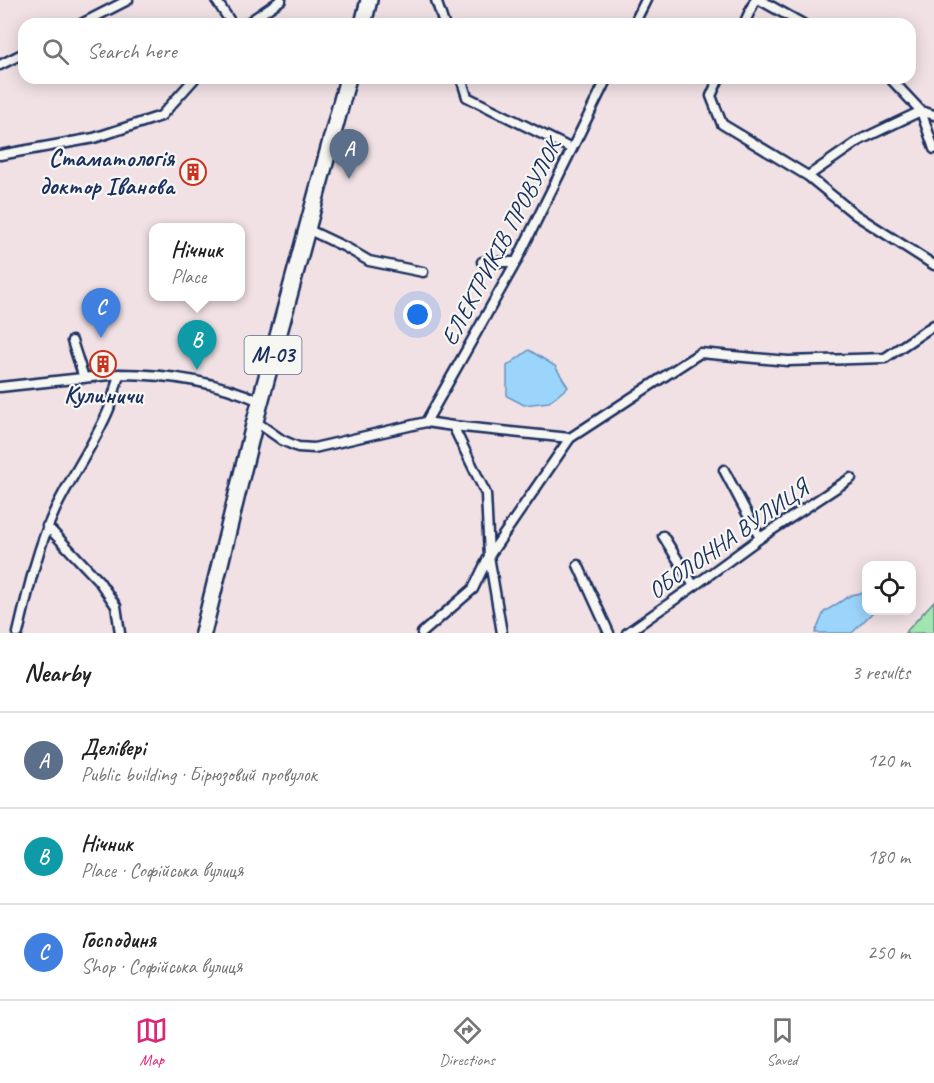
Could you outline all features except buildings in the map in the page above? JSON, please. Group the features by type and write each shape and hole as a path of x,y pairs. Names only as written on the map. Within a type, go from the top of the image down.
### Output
{"highway":[{"path":"364,18 369,0"},
{"name":"М-03","path":"206,631 260,401 346,84"}],"street":[{"path":"93,18 128,0"},
{"path":"216,0 228,18"},
{"path":"255,18 281,0"},
{"path":"436,0 442,18"},
{"path":"637,18 646,0"},
{"path":"747,18 755,0"},
{"path":"760,0 792,18"},
{"path":"0,65 18,56"},
{"path":"0,155 94,138 161,116 190,84"},
{"path":"463,84 467,97 572,149"},
{"name":"ЕЛЕКТРИКІВ ПРОВУЛОК","path":"426,422 516,262 604,84"},
{"path":"716,84 711,96 722,124 808,176 856,215 934,265"},
{"path":"896,84 921,111 934,149"},
{"path":"808,176 860,140 921,111 934,115"},
{"path":"307,229 369,261 423,272"},
{"path":"482,262 516,262"},
{"path":"422,633 473,590 489,556 570,438 700,353 788,361 885,358 934,326"},
{"path":"72,341 84,378"},
{"path":"18,633 29,584 47,526 103,423 119,374"},
{"path":"0,387 137,374 212,385 260,401"},
{"path":"255,421 282,440 298,447 314,448 426,422 570,438"},
{"path":"453,426 486,494 489,556 502,633"},
{"path":"724,470 760,538"},
{"name":"ОБОЛОННА ВУЛИЦЯ","path":"627,633 760,538 851,478"},
{"path":"47,526 99,581 116,606 120,633"},
{"path":"663,536 694,586"},
{"path":"578,565 609,633"}],"green space":[{"path":"934,601 934,633 905,633"}],"water":[{"path":"529,350 555,366 568,387 549,402 524,405 507,396 507,366"},
{"path":"862,593 862,615 870,615 852,633 815,633 824,612 851,595"}],"place":[{"name":"Стаматологія доктор Іванова","path":"193,172"},
{"name":"Делівері","path":"349,179"},
{"name":"Господиня","path":"101,338"},
{"name":"Кулиничи","path":"103,364"},
{"name":"Нічник","path":"197,370"}]}
